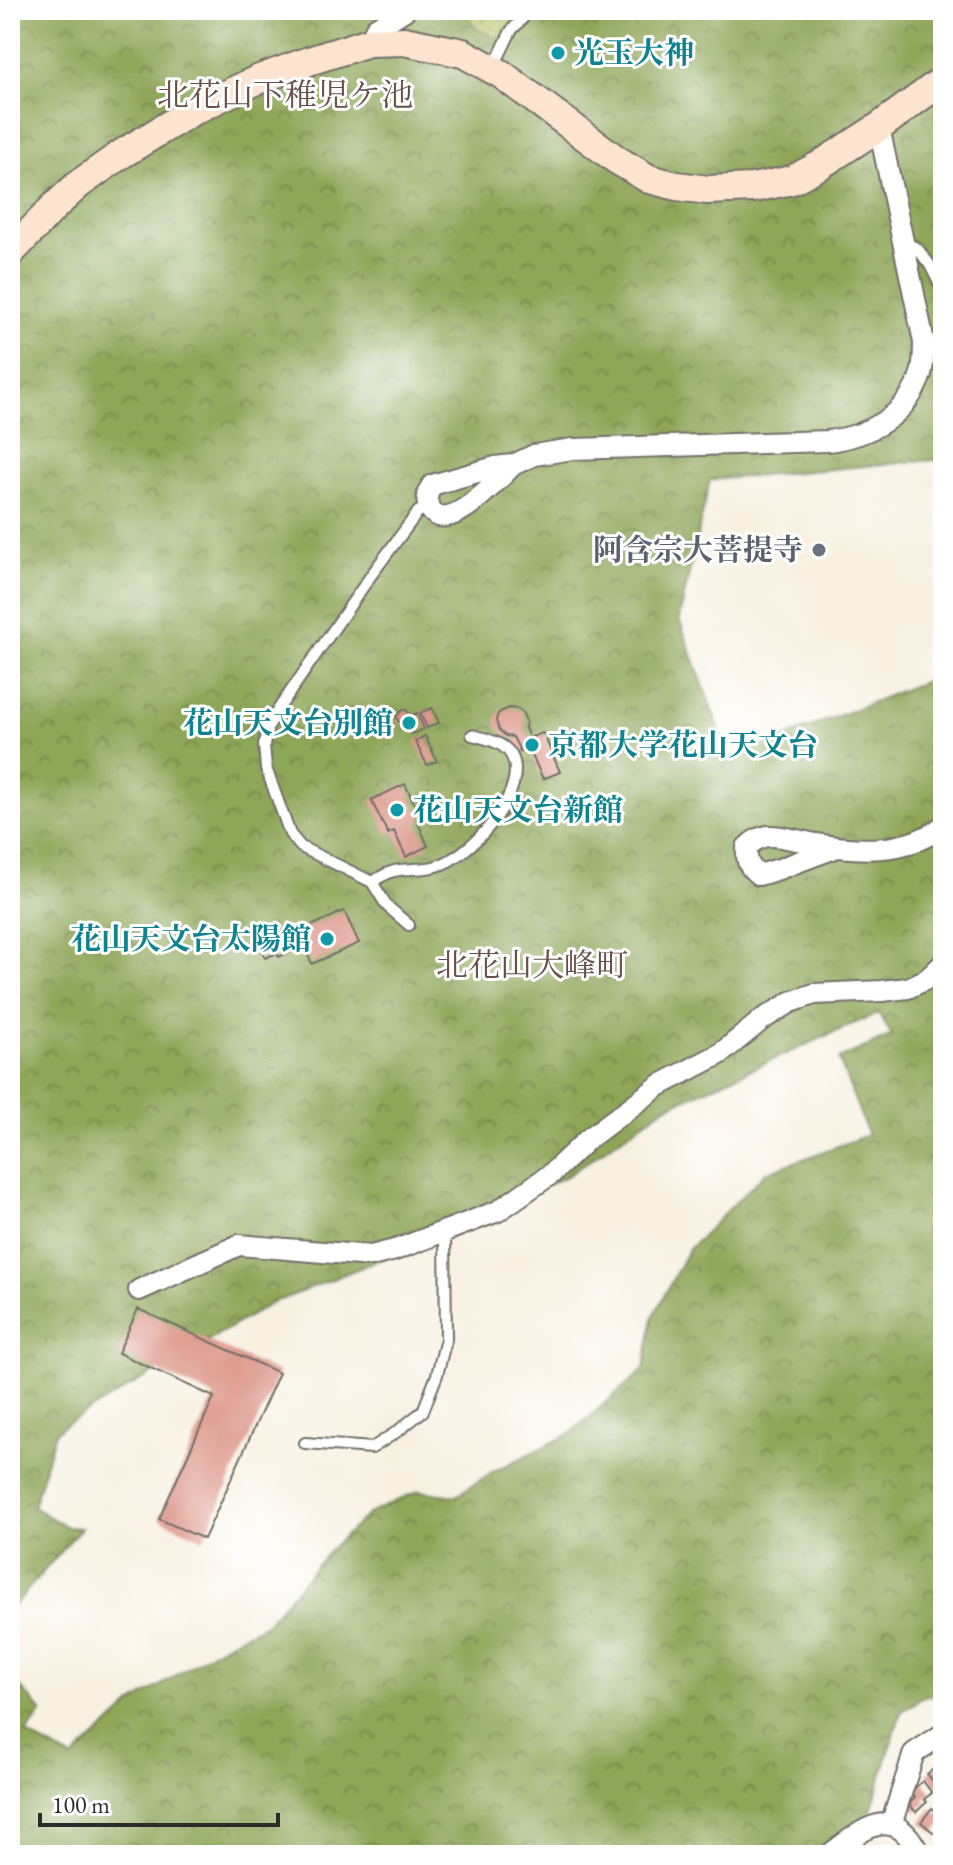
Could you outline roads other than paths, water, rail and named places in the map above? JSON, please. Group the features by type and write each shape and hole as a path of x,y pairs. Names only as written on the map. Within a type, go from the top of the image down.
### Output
{"street":[{"path":"369,42 376,28 405,10"},
{"path":"10,253 79,184 192,111 257,80 369,42 404,41 463,53 490,68 617,160 649,179 708,190 753,188 792,180 879,127 943,80"},
{"path":"513,465 432,485 427,493 432,513 450,517 474,501 513,465 534,455 573,449 828,441 874,429 897,413 914,390 922,372 924,342 879,127"},
{"path":"835,848 759,875 750,868 746,859 747,847 756,839 770,836 835,848 884,849 911,843 943,826"},
{"path":"770,836 780,843 783,862 779,869"},
{"path":"139,1290 239,1245 371,1256 498,1211 551,1174 588,1139 660,1085 720,1054 763,1019 791,1002 814,994 908,988 927,979 943,964"},
{"path":"891,1825 914,1753 943,1734"},
{"path":"829,1855 879,1823 905,1832 920,1855"}],"lane":[{"path":"490,68 511,31 532,10 544,10"},
{"path":"903,242 917,248 943,291"},
{"path":"409,925 387,906 372,882 301,847 290,834 266,768 264,745 268,727 279,708 399,537 418,512 429,506"},
{"path":"372,882 391,872 436,866 459,854 479,838 505,804 514,782 515,765 509,750 495,740 472,735"},
{"path":"305,1443 372,1448 423,1411 446,1339 445,1232"}],"place":[{"name":"光玉大神","path":"558,53"},
{"name":"阿含宗大菩提寺","path":"819,550"},
{"name":"花山天文台別館","path":"409,723"},
{"name":"京都大学花山天文台","path":"532,745"},
{"name":"花山天文台新館","path":"397,810"},
{"name":"花山天文台太陽館","path":"327,939"}],"district":[{"name":"北花山下稚児ケ池","path":"285,95"},
{"name":"北花山大峰町","path":"532,965"}]}
